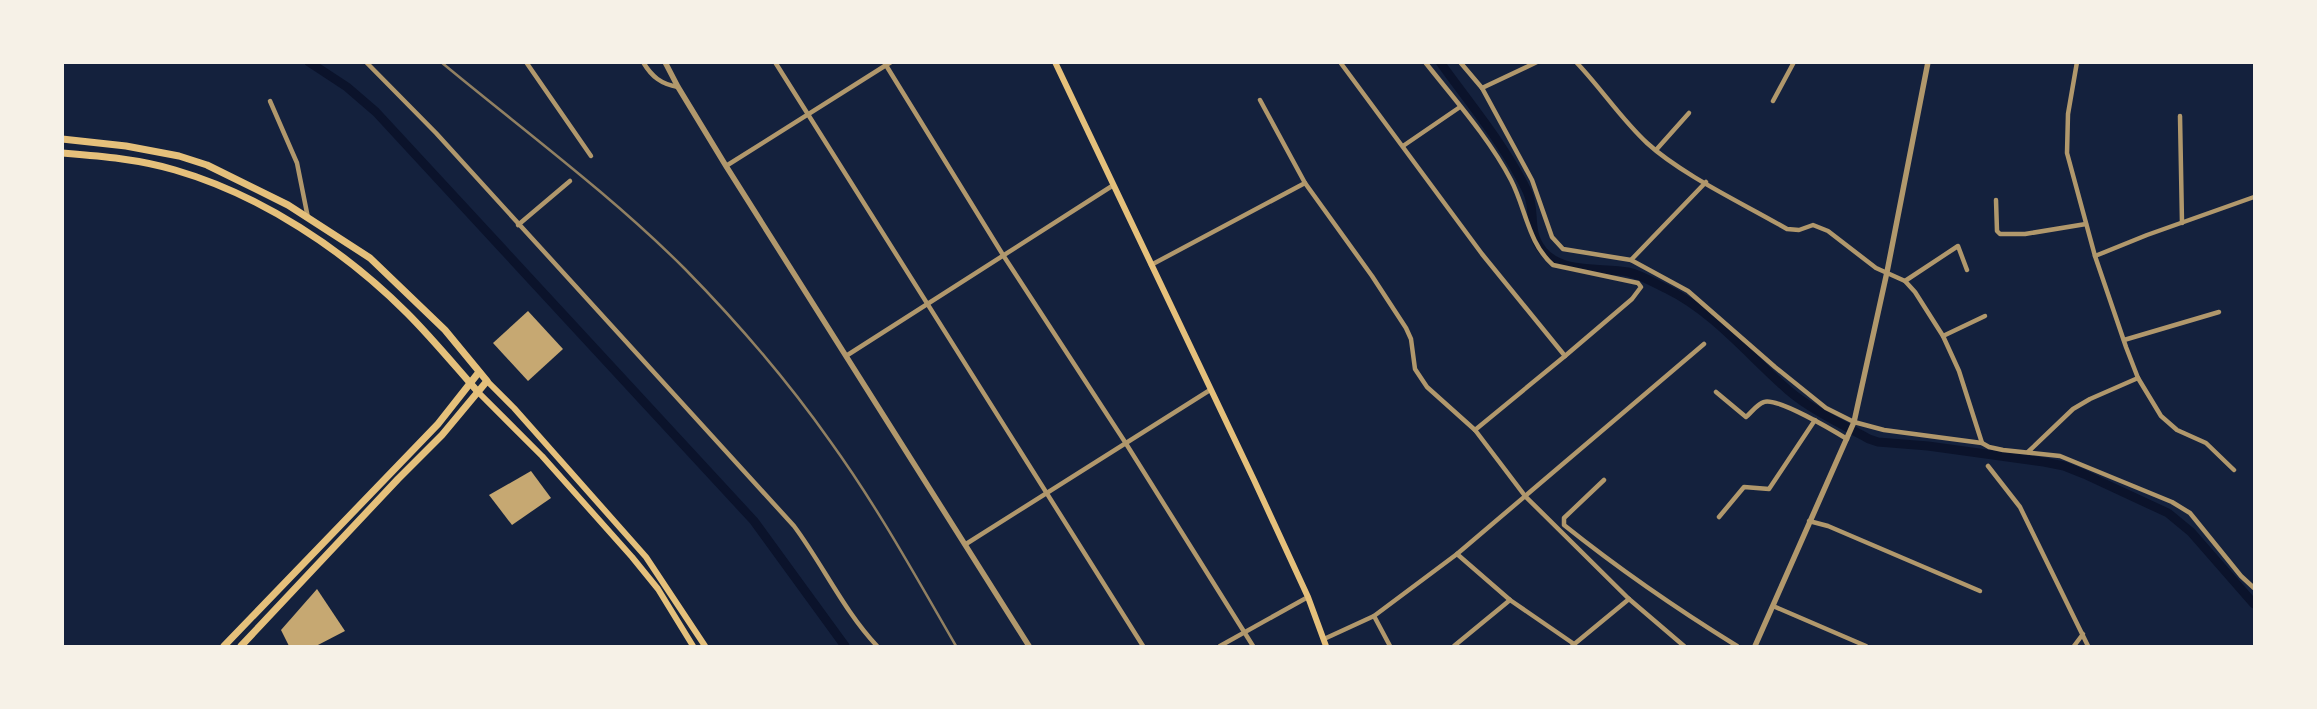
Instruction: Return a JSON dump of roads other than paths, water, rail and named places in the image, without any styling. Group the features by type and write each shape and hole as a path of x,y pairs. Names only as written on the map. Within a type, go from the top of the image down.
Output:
{"main road":[{"path":"1055,62 1308,597 1326,646"},
{"path":"62,139 126,146 180,156 206,165 241,181 308,218 370,258 445,330 479,372 514,408 658,572 705,646"},
{"path":"62,154 121,160 172,169 198,177 277,215 320,241 358,269 407,313 478,392 505,417 603,524 658,590 693,646"},
{"path":"224,646 438,424 479,372"},
{"path":"241,646 398,479 442,435 487,381"},
{"path":"603,524 610,517"}],"street":[{"path":"366,62 436,134 794,526 814,553 854,620 877,646"},
{"path":"526,62 591,156"},
{"path":"642,62 655,79 666,85 678,87"},
{"path":"665,62 726,166 1029,646"},
{"path":"775,62 1143,646"},
{"path":"726,166 885,64 891,62"},
{"path":"1340,62 1404,146 1482,254 1565,356"},
{"path":"1425,62 1500,162 1512,182 1537,246 1544,256 1554,265 1638,283 1641,287 1632,299 1475,430"},
{"path":"1460,62 1482,88 1532,180 1552,237 1563,249 1572,252 1631,260 1688,291 1775,367 1826,408 1854,422 1884,430 2060,456 2172,502 2190,513 2241,576 2254,588"},
{"path":"1482,88 1537,62"},
{"path":"1576,62 1632,128 1656,150 1706,182 1787,228 1799,230 1813,225 1820,227 1876,268 1905,281 1915,292 1943,336 1959,371 1982,443"},
{"path":"1773,101 1794,62"},
{"path":"1755,646 1854,422 1887,272 1928,62"},
{"path":"2077,62 2068,114 2067,152 2095,256 2138,378 2150,400 2168,424 2206,443 2234,470"},
{"path":"885,64 1003,255 1125,442 1253,646"},
{"path":"1260,100 1305,183 1372,276 1406,328 1411,339 1414,369 1426,387 1475,430 1525,496 1629,599 1684,646"},
{"path":"270,101 298,163 308,218"},
{"path":"1404,146 1460,108"},
{"path":"1656,150 1689,113"},
{"path":"2180,116 2182,223"},
{"path":"518,225 570,181"},
{"path":"1631,260 1706,182"},
{"path":"1151,265 1305,183"},
{"path":"846,356 1112,186"},
{"path":"2095,256 2147,235 2254,197"},
{"path":"1996,200 1997,231 2000,234 2034,233 2086,224"},
{"path":"1905,281 1958,246 1967,270"},
{"path":"2124,340 2219,312"},
{"path":"1943,336 1985,316"},
{"path":"1324,639 1374,616 1456,554 1704,344"},
{"path":"2028,452 2073,409 2090,399 2138,378"},
{"path":"966,544 1210,390"},
{"path":"1716,392 1746,418 1761,403 1768,401 1815,420 1847,439"},
{"path":"1719,517 1744,487 1769,489 1815,420"},
{"path":"1988,466 2020,507 2088,646"},
{"path":"1604,480 1564,518 1564,525 1605,558 1684,613 1737,646"},
{"path":"1810,521 1828,526 1980,591"},
{"path":"1456,554 1510,600 1573,645 1629,599"},
{"path":"1220,646 1308,597"},
{"path":"1454,646 1510,600"},
{"path":"1773,606 1866,646"},
{"path":"1374,616 1390,646"},
{"path":"2074,646 2082,634"}],"waterway":[{"path":"309,62 347,87 376,112 754,521 845,646"},
{"path":"1440,62 1498,141 1518,174 1530,199 1535,236 1543,251 1551,258 1571,266 1633,273 1684,299 1716,322 1788,390 1806,404 1869,439 1878,442 1928,446 2064,466 2168,513 2191,532 2254,604"}],"railway":[{"path":"441,62 627,215 685,269 724,310 814,418 896,542 956,646"}]}
